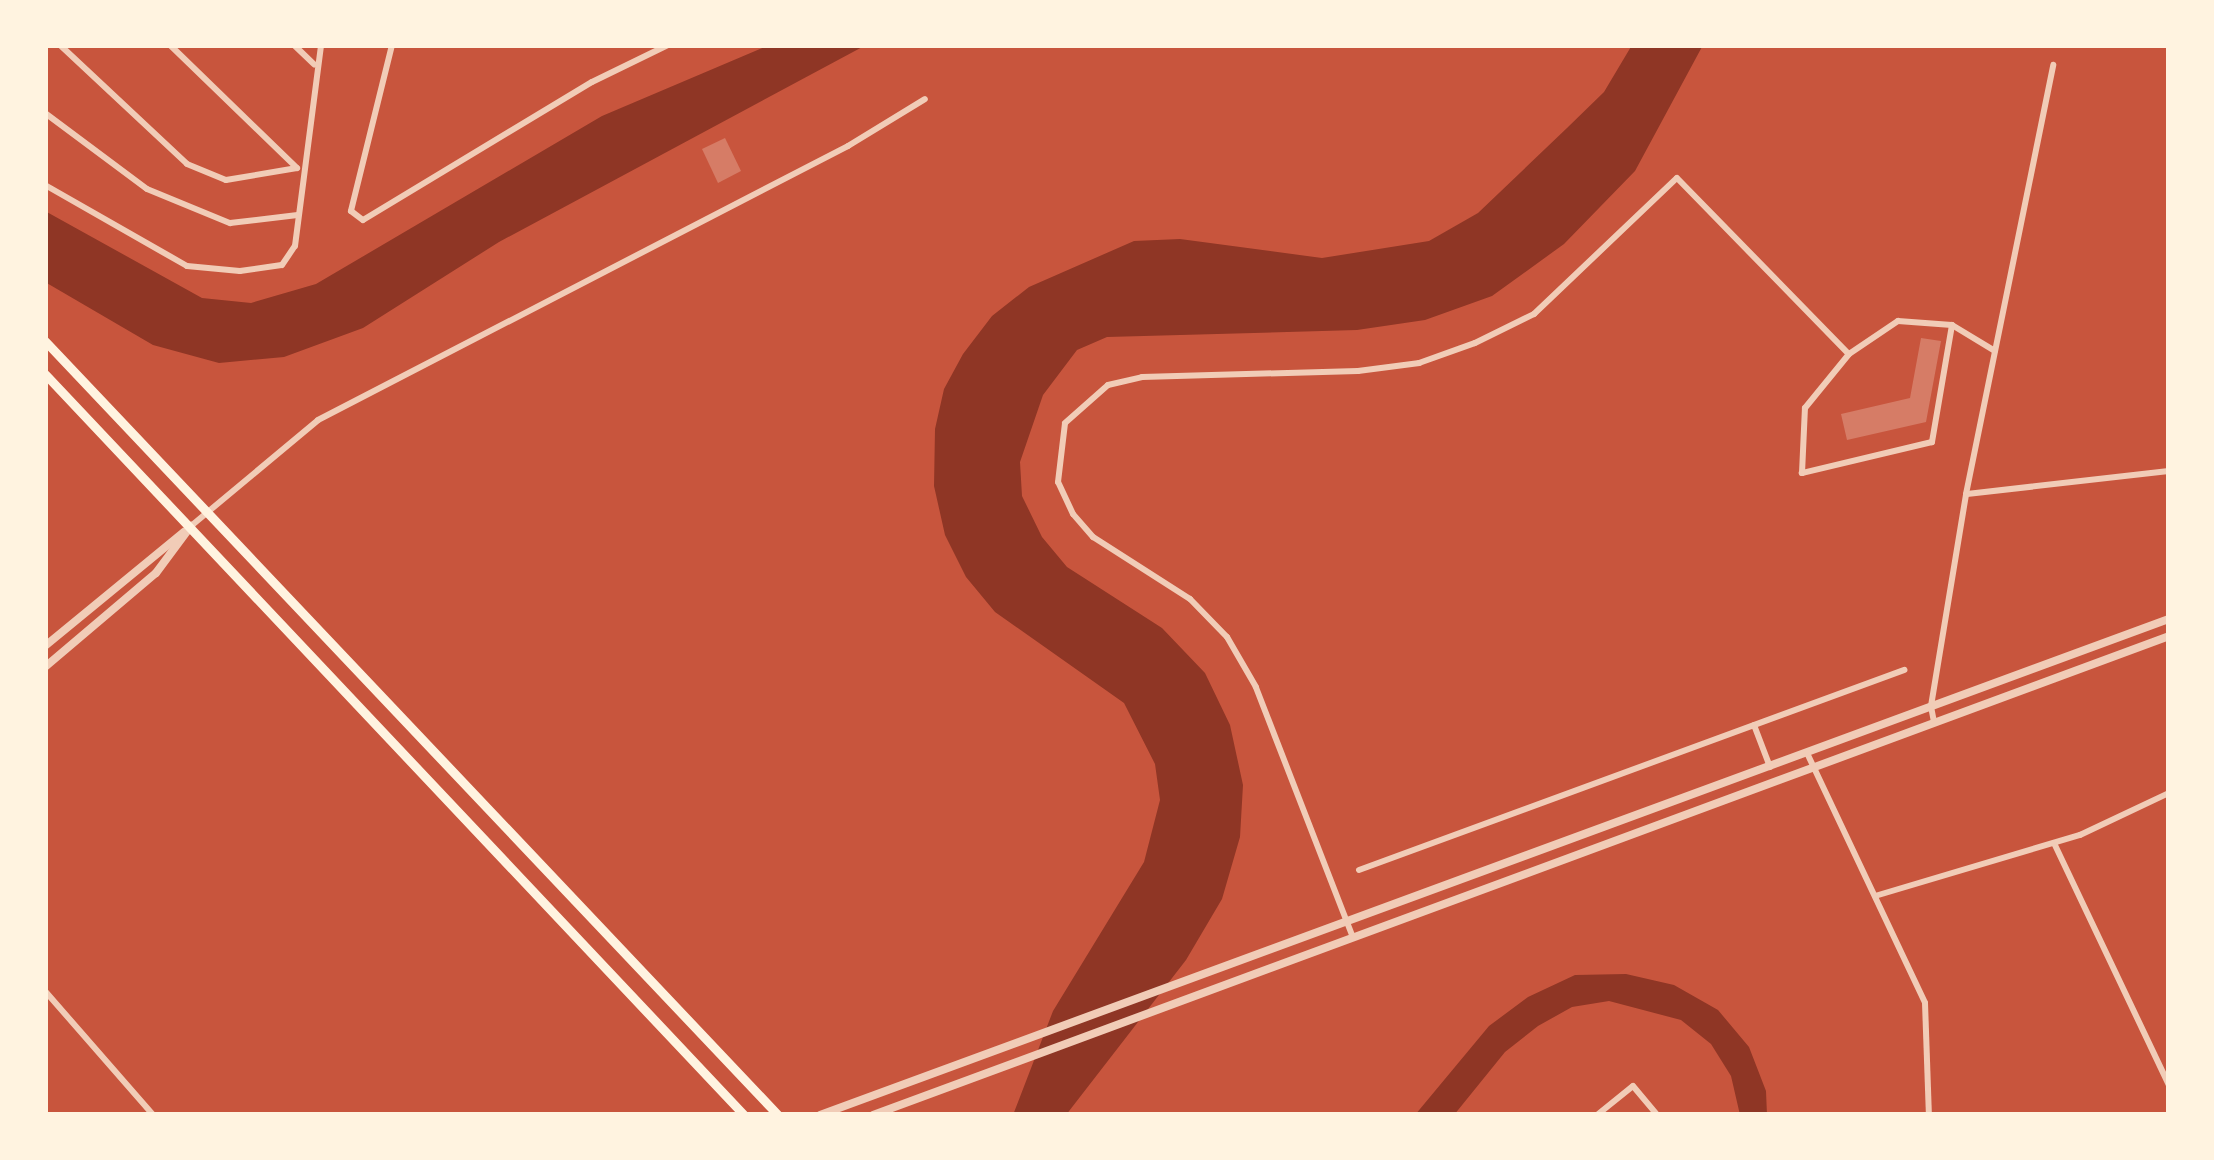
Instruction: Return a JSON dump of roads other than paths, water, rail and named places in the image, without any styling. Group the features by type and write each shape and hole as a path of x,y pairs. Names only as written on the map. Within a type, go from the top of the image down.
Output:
{"main road":[{"path":"45,341 210,510 778,1115"},
{"path":"45,374 744,1115"}],"street":[{"path":"60,45 187,164 226,180 298,168 170,45"},
{"path":"294,45 314,64"},
{"path":"45,185 187,266 240,271 282,266 295,246 314,64 321,45"},
{"path":"392,45 351,210 363,220 592,82 668,45"},
{"path":"1934,722 1931,706 1966,494 2053,66"},
{"path":"45,646 318,420 848,146 924,99"},
{"path":"45,113 146,189 230,223 298,215"},
{"path":"1352,935 1256,687 1227,637 1190,599 1092,537 1073,514 1058,482 1065,422 1108,385 1142,376 1358,371 1419,364 1475,343 1534,314 1677,178 1849,354"},
{"path":"1952,325 1932,442 1802,473 1805,408 1849,354 1898,321 1952,325 1995,350"},
{"path":"1966,494 2169,471"},
{"path":"45,666 156,574 191,526"},
{"path":"820,1115 2169,618"},
{"path":"873,1115 2169,636"},
{"path":"1359,870 1904,670"},
{"path":"1754,724 1770,766"},
{"path":"1808,753 1925,1003 1929,1115"},
{"path":"1875,896 2054,843 2169,792"},
{"path":"2054,843 2169,1085"},
{"path":"45,991 153,1115"},
{"path":"1597,1115 1633,1086 1657,1115"}]}
